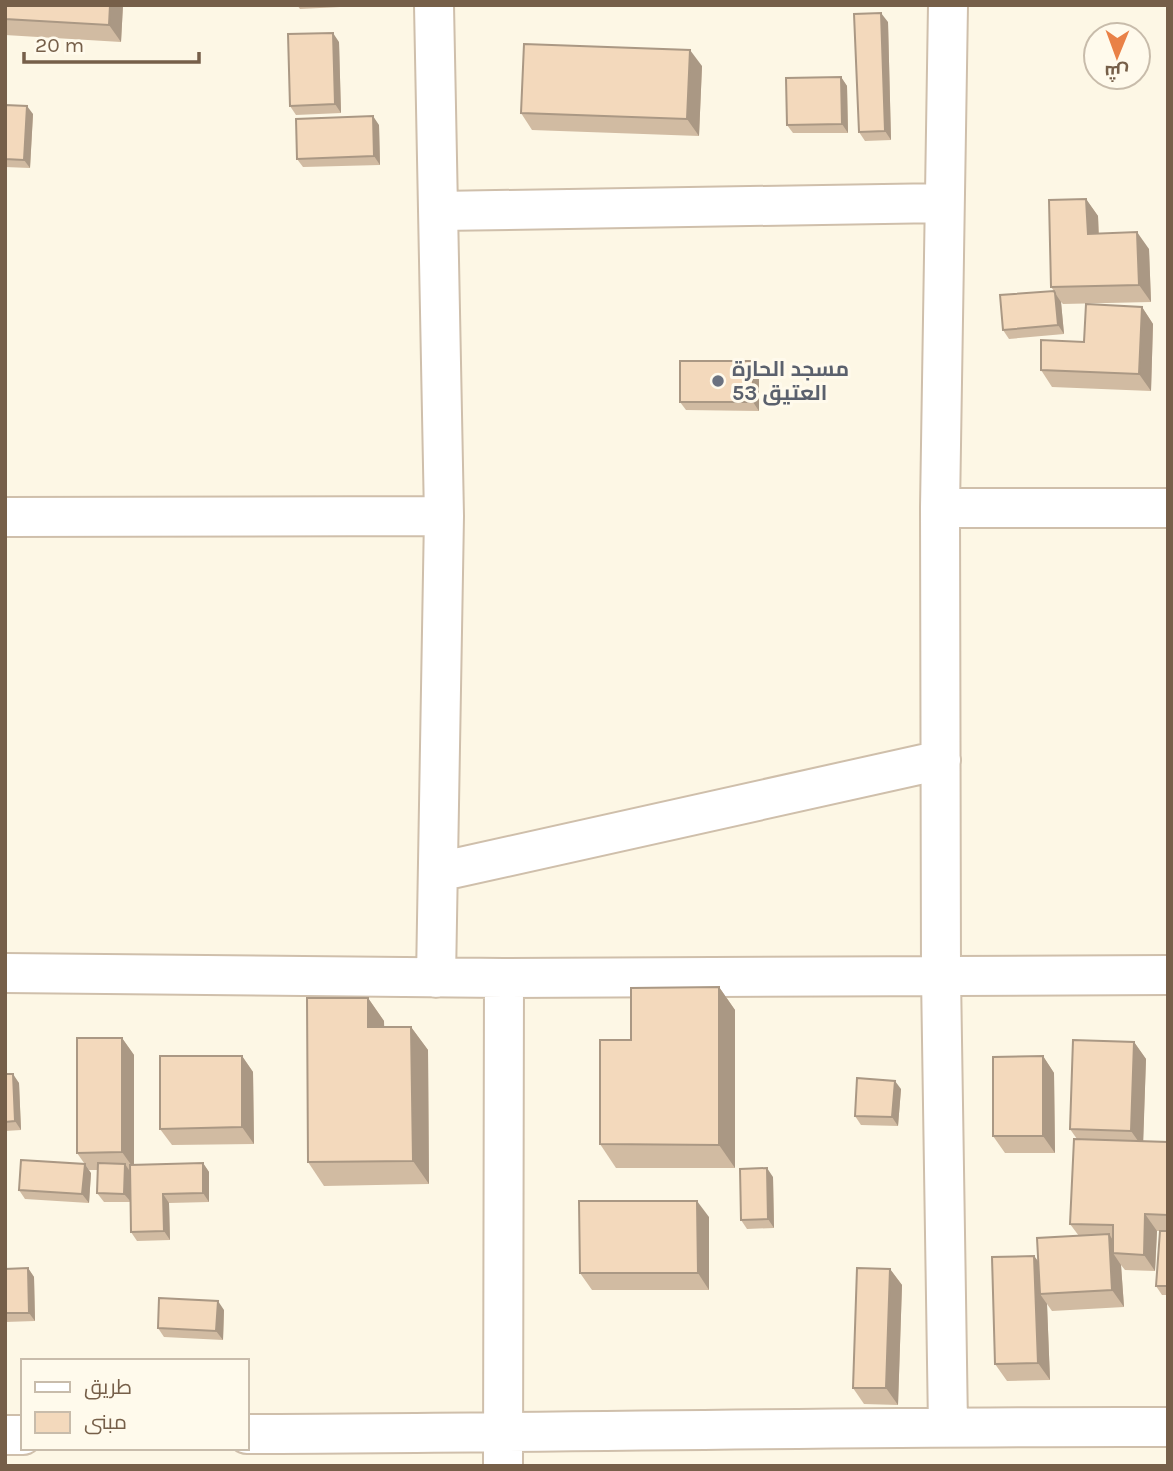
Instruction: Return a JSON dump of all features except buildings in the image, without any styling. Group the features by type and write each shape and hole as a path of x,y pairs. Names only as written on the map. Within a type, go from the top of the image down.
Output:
{"street":[{"path":"434,5 444,516 436,978"},
{"path":"948,5 940,508 941,976 948,1426"},
{"path":"439,211 944,203"},
{"path":"940,508 1168,508"},
{"path":"5,517 444,516"},
{"path":"438,872 941,760"},
{"path":"5,973 436,978 1168,975"},
{"path":"503,1449 504,978"},
{"path":"248,1434 503,1449 948,1426 1168,1427"}],"place":[{"name":"مسجد الحارة 53 العتيق","path":"718,381"}]}
